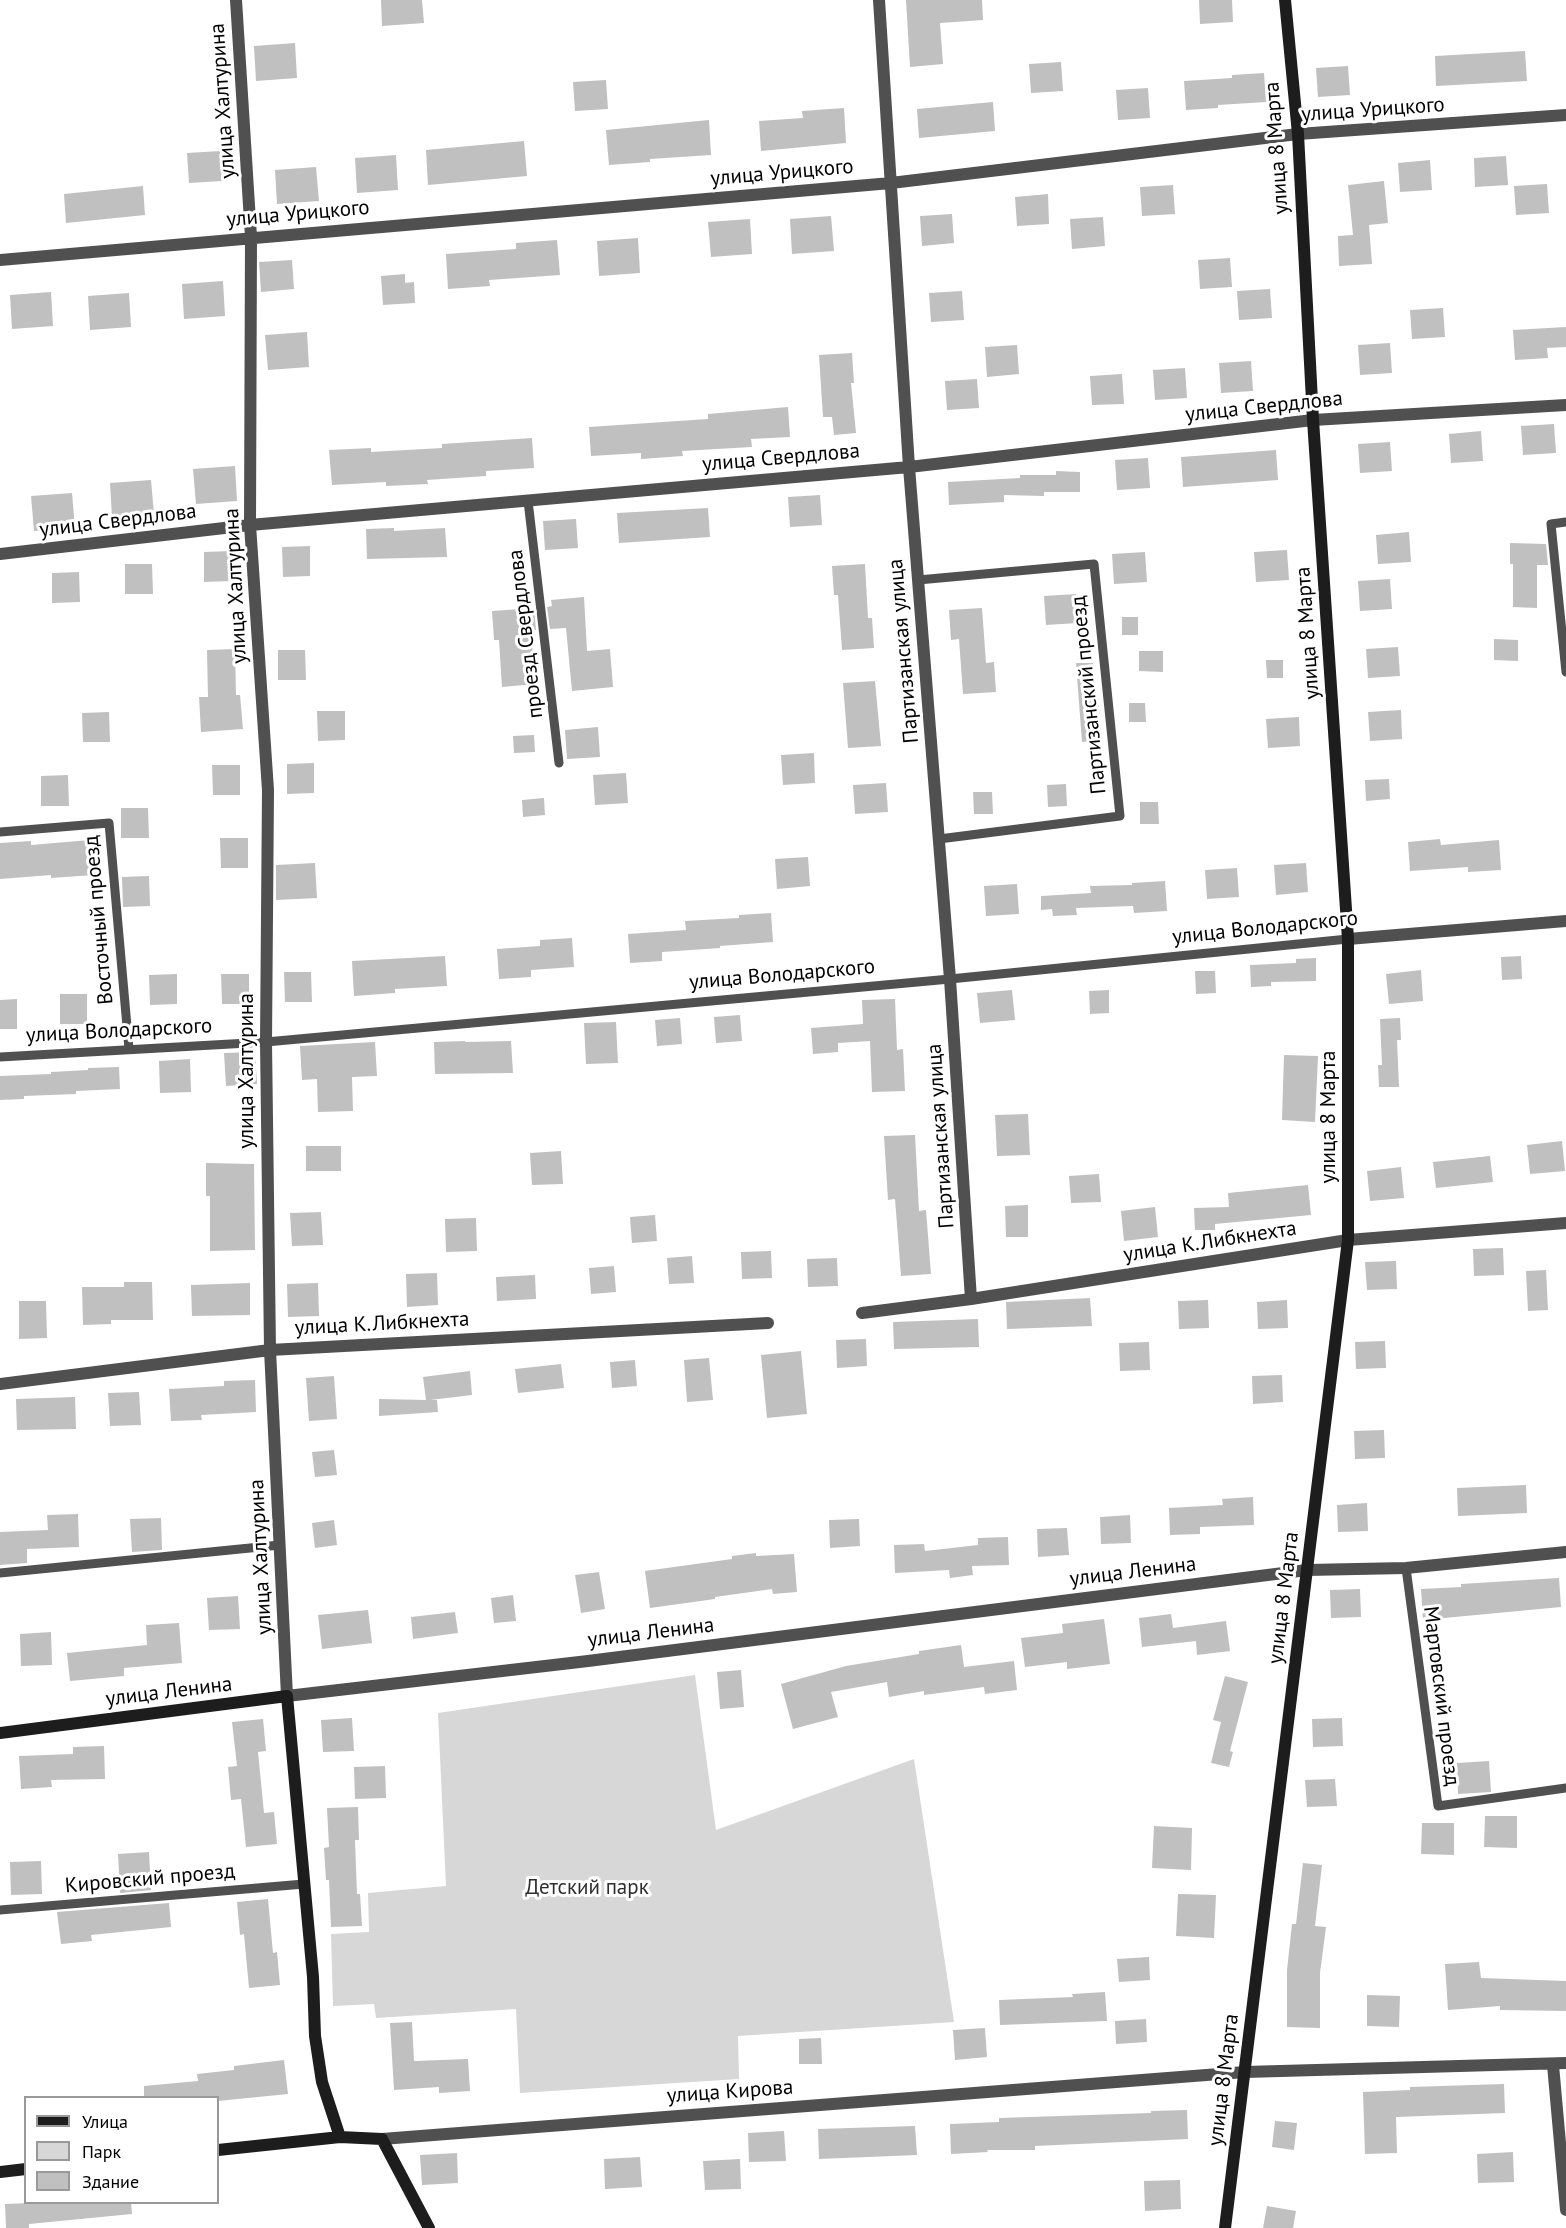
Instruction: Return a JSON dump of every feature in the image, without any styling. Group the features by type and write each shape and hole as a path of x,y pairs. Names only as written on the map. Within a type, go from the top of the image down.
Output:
{"main road":[{"name":"улица 8 Марта","path":"1225,2228 1348,1240 1348,939 1313,420 1298,134 1285,0"},
{"name":"улица Ленина","path":"0,1733 287,1696"},
{"name":"улица Халтурина","path":"287,1696 313,1977 315,2036 322,2082 340,2137"},
{"name":"улица Кирова","path":"219,2150 340,2137 382,2139"},
{"path":"382,2139 429,2228"},
{"path":"0,2172 24,2169"}],"street":[{"name":"улица Халтурина","path":"236,0 251,237 250,525 268,790 266,1042 270,1350 287,1696"},
{"name":"Партизанская улица","path":"879,0 909,467 950,979 971,1299"},
{"name":"улица Урицкого","path":"0,260 891,183 1298,134 1566,115"},
{"name":"улица Свердлова","path":"0,554 250,525 909,467 1313,420 1566,405"},
{"name":"улица Володарского","path":"1348,939 1566,921"},
{"name":"улица К.Либкнехта","path":"862,1313 971,1299 1348,1240 1566,1223"},
{"name":"улица К.Либкнехта","path":"0,1384 270,1350 768,1323"},
{"name":"улица Ленина","path":"287,1696 1307,1570 1406,1568 1566,1552"},
{"name":"улица Кирова","path":"382,2139 1245,2072 1560,2064"},
{"path":"1560,2064 1566,2211"}],"lane":[{"name":"проезд Свердлова","path":"528,501 559,763"},
{"path":"1566,522 1551,524 1566,672"},
{"name":"Партизанский проезд","path":"918,580 1094,564 1120,816 939,839"},
{"name":"Восточный проезд","path":"0,832 109,823 129,1049"},
{"name":"улица Володарского","path":"0,1058 266,1042 950,979 1348,939"},
{"path":"0,1573 280,1545"},
{"name":"Мартовский проезд","path":"1406,1568 1438,1806 1566,1788"},
{"name":"Кировский проезд","path":"0,1910 304,1884"}],"green space":[{"name":"Детский парк","path":"695,1675 716,1830 914,1759 954,2022 738,2036 739,2079 520,2093 516,2009 376,2018 374,2004 333,2006 331,1934 369,1932 368,1893 446,1886 438,1713"}],"building":[{"path":"381,0 422,0 424,23 382,26"},
{"path":"906,0 982,0 983,20 940,23 943,64 910,67"},
{"path":"1199,0 1232,0 1233,22 1200,24"},
{"path":"295,43 297,78 256,81 254,46"},
{"path":"1525,51 1527,81 1436,86 1435,56"},
{"path":"1061,62 1063,91 1031,93 1029,64"},
{"path":"1348,66 1350,95 1318,97 1316,68"},
{"path":"1264,73 1266,102 1186,110 1184,81"},
{"path":"606,80 608,109 575,111 573,82"},
{"path":"1148,88 1150,118 1118,120 1116,90"},
{"path":"993,102 995,131 919,138 917,109"},
{"path":"844,108 846,143 761,151 759,121 803,118 802,111"},
{"path":"709,120 711,155 650,159 650,162 609,165 606,130"},
{"path":"524,141 527,176 428,185 426,150"},
{"path":"220,151 222,181 189,183 187,153"},
{"path":"396,155 398,190 357,193 355,158"},
{"path":"1506,156 1508,185 1475,187 1474,158"},
{"path":"1430,160 1432,190 1400,192 1398,163"},
{"path":"316,167 319,201 277,204 275,170"},
{"path":"1384,181 1388,223 1369,225 1372,264 1339,266 1338,236 1353,235 1348,185"},
{"path":"1547,184 1549,213 1516,215 1514,186"},
{"path":"1173,185 1175,214 1142,216 1140,187"},
{"path":"143,186 145,215 66,223 64,194"},
{"path":"1048,194 1049,224 1017,226 1015,197"},
{"path":"952,214 954,243 922,246 920,216"},
{"path":"831,216 834,251 792,254 790,219"},
{"path":"1103,217 1105,246 1072,249 1070,219"},
{"path":"750,219 752,254 711,257 708,222"},
{"path":"638,238 640,273 599,276 597,241"},
{"path":"557,240 560,275 489,280 490,286 448,289 446,254 516,249 516,243"},
{"path":"1230,258 1232,287 1200,289 1198,260"},
{"path":"292,260 294,289 261,292 259,262"},
{"path":"405,274 405,283 414,282 415,303 383,305 381,276"},
{"path":"223,281 225,316 184,319 182,284"},
{"path":"1270,289 1272,318 1239,320 1237,291"},
{"path":"962,291 964,320 931,322 929,293"},
{"path":"51,292 53,326 12,329 10,295"},
{"path":"129,293 131,327 90,330 88,296"},
{"path":"1443,308 1445,337 1412,339 1410,310"},
{"path":"1566,327 1566,347 1547,348 1548,358 1515,360 1513,330"},
{"path":"307,332 309,367 268,370 265,335"},
{"path":"1390,343 1392,373 1360,375 1358,345"},
{"path":"1017,345 1019,374 987,377 985,347"},
{"path":"852,353 854,383 851,383 856,433 834,435 832,417 823,417 819,355"},
{"path":"1251,361 1253,391 1221,393 1219,363"},
{"path":"1185,368 1187,398 1155,400 1153,370"},
{"path":"1122,374 1124,404 1092,405 1090,376"},
{"path":"977,379 979,408 947,410 945,381"},
{"path":"788,407 790,437 751,439 752,447 682,451 683,456 641,459 641,453 591,456 589,427 708,419 708,414"},
{"path":"1554,424 1556,453 1523,455 1521,426"},
{"path":"1481,431 1483,461 1451,463 1449,434"},
{"path":"532,438 534,468 486,471 486,476 427,480 428,484 386,486 386,482 332,485 329,450 371,448 371,452 442,448 442,444"},
{"path":"1390,442 1392,471 1360,473 1358,444"},
{"path":"1276,450 1278,480 1183,487 1181,457"},
{"path":"1148,458 1150,488 1117,490 1115,460"},
{"path":"235,466 237,501 196,504 193,469"},
{"path":"1056,471 1080,472 1080,492 1044,492 1044,496 1004,495 1004,502 949,505 948,482 1020,478 1020,475 1056,475"},
{"path":"151,480 154,514 112,517 110,483"},
{"path":"72,493 75,528 34,531 31,496"},
{"path":"820,495 822,525 790,527 788,497"},
{"path":"708,508 710,537 619,543 617,513"},
{"path":"576,519 578,548 545,550 543,521"},
{"path":"394,528 394,531 445,528 447,557 367,559 366,529"},
{"path":"1409,532 1411,562 1378,564 1376,535"},
{"path":"1510,543 1546,544 1548,565 1537,565 1537,608 1513,607 1513,564 1510,564"},
{"path":"310,546 310,576 283,577 282,547"},
{"path":"1287,550 1289,580 1256,582 1254,552"},
{"path":"231,551 231,581 204,582 204,552"},
{"path":"1145,552 1147,582 1114,584 1112,554"},
{"path":"125,564 152,564 153,594 125,594"},
{"path":"865,564 868,618 872,618 874,648 842,650 838,595 834,595 832,566"},
{"path":"79,572 80,602 52,603 52,573"},
{"path":"1390,579 1392,609 1360,611 1358,581"},
{"path":"1076,594 1078,623 1046,625 1044,596"},
{"path":"584,597 587,651 610,649 613,687 572,691 566,628 550,629 547,607 552,606 551,600"},
{"path":"534,608 536,630 531,630 535,684 502,687 499,640 494,640 492,611"},
{"path":"982,608 986,663 994,662 996,692 963,694 959,639 951,640 949,610"},
{"path":"1122,617 1138,617 1138,635 1122,635"},
{"path":"1494,639 1518,640 1518,661 1494,660"},
{"path":"1398,647 1400,676 1368,678 1366,649"},
{"path":"235,649 236,695 240,695 243,729 201,732 199,697 208,697 207,650"},
{"path":"278,650 305,650 306,680 278,680"},
{"path":"1139,651 1163,651 1163,672 1139,671"},
{"path":"1266,660 1283,660 1283,678 1267,678"},
{"path":"1076,663 1093,663 1093,696 1098,696 1102,740 1082,742"},
{"path":"875,681 881,746 848,748 843,683"},
{"path":"1129,703 1145,703 1146,722 1129,722"},
{"path":"1401,710 1402,739 1370,741 1368,712"},
{"path":"317,711 345,711 345,740 318,741"},
{"path":"109,712 110,742 83,742 82,713"},
{"path":"1299,717 1300,746 1268,748 1266,719"},
{"path":"598,727 600,757 567,759 565,730"},
{"path":"534,735 535,752 514,753 513,736"},
{"path":"814,753 815,783 783,785 781,755"},
{"path":"314,763 314,793 287,794 287,764"},
{"path":"212,765 240,765 240,795 213,795"},
{"path":"626,773 628,803 595,805 593,775"},
{"path":"68,775 69,806 41,806 41,776"},
{"path":"1389,779 1390,799 1366,801 1365,780"},
{"path":"886,783 888,812 855,814 853,785"},
{"path":"1066,784 1067,806 1048,807 1047,785"},
{"path":"973,792 992,792 993,814 974,814"},
{"path":"544,798 545,815 523,817 522,800"},
{"path":"1140,802 1158,802 1159,824 1140,824"},
{"path":"121,808 148,808 149,838 121,838"},
{"path":"220,838 248,838 248,868 221,868"},
{"path":"1440,839 1441,845 1499,840 1501,870 1468,872 1468,867 1410,871 1408,842"},
{"path":"90,840 93,875 51,878 51,875 0,879 0,843 31,841 31,845"},
{"path":"808,857 810,886 777,889 775,859"},
{"path":"315,863 317,898 276,900 276,865"},
{"path":"1306,863 1308,892 1276,895 1274,865"},
{"path":"1237,868 1239,897 1207,899 1205,870"},
{"path":"149,876 150,906 123,907 122,877"},
{"path":"1165,881 1167,911 1134,913 1133,906 1076,908 1077,915 1053,916 1052,909 1041,910 1041,896 1091,893 1090,886"},
{"path":"1017,884 1019,914 986,916 984,886"},
{"path":"771,913 773,942 662,952 662,961 630,963 628,934 686,930 685,921 739,918 739,915"},
{"path":"572,938 574,967 531,970 531,977 499,979 497,949 540,946 540,940"},
{"path":"445,956 447,986 395,989 395,993 354,996 352,961"},
{"path":"1521,956 1522,979 1502,980 1501,957"},
{"path":"1316,958 1316,981 1271,982 1271,986 1251,987 1250,965 1296,963 1296,959"},
{"path":"1421,970 1423,1001 1389,1004 1386,974"},
{"path":"1195,971 1215,971 1216,993 1196,994"},
{"path":"284,972 311,972 312,1002 285,1002"},
{"path":"177,974 177,1004 150,1005 149,975"},
{"path":"221,974 249,974 249,1004 222,1004"},
{"path":"1012,990 1015,1020 980,1023 977,993"},
{"path":"1109,990 1109,1013 1090,1014 1089,991"},
{"path":"60,994 87,994 87,1024 60,1024"},
{"path":"17,999 17,1029 0,1029 0,1000"},
{"path":"895,999 897,1050 903,1049 905,1091 872,1092 870,1041 838,1043 838,1052 813,1054 811,1028 863,1024 862,1000"},
{"path":"740,1015 742,1041 716,1043 714,1017"},
{"path":"680,1018 682,1044 657,1046 655,1020"},
{"path":"1400,1018 1401,1040 1397,1040 1399,1087 1379,1087 1378,1065 1382,1065 1380,1019"},
{"path":"616,1022 618,1063 586,1064 584,1023"},
{"path":"511,1041 513,1073 435,1074 434,1042"},
{"path":"375,1042 377,1076 352,1077 353,1111 318,1112 317,1079 302,1080 300,1046"},
{"path":"255,1052 257,1084 226,1086 224,1053"},
{"path":"1284,1055 1318,1056 1315,1122 1282,1120"},
{"path":"190,1059 191,1092 160,1093 159,1061"},
{"path":"119,1067 120,1089 76,1091 76,1094 24,1096 24,1099 0,1100 0,1076 51,1074 51,1072 88,1070 88,1068"},
{"path":"1028,1114 1030,1155 997,1156 995,1115"},
{"path":"915,1135 919,1211 926,1210 931,1274 901,1276 895,1199 888,1200 884,1136"},
{"path":"1562,1141 1565,1171 1530,1174 1527,1145"},
{"path":"306,1146 341,1146 341,1171 306,1171"},
{"path":"561,1151 563,1184 532,1185 530,1153"},
{"path":"1490,1156 1493,1182 1436,1188 1433,1162"},
{"path":"206,1163 254,1164 255,1250 210,1251 210,1196 206,1196"},
{"path":"1401,1167 1404,1198 1370,1201 1367,1171"},
{"path":"1099,1174 1101,1202 1071,1203 1069,1176"},
{"path":"1308,1185 1311,1215 1215,1224 1215,1230 1195,1230 1194,1208 1229,1207 1228,1193"},
{"path":"1028,1205 1028,1237 1006,1237 1005,1206"},
{"path":"1155,1207 1158,1237 1124,1241 1121,1211"},
{"path":"321,1212 323,1245 292,1246 290,1213"},
{"path":"655,1215 657,1241 632,1243 630,1217"},
{"path":"476,1218 477,1251 446,1252 445,1219"},
{"path":"1503,1248 1504,1275 1474,1276 1473,1249"},
{"path":"771,1251 772,1278 742,1279 741,1252"},
{"path":"692,1256 694,1283 669,1284 667,1258"},
{"path":"837,1258 838,1286 808,1287 807,1259"},
{"path":"1396,1261 1397,1289 1367,1290 1365,1262"},
{"path":"614,1266 616,1292 591,1294 589,1268"},
{"path":"1546,1270 1548,1310 1528,1311 1526,1271"},
{"path":"437,1273 438,1305 407,1307 406,1274"},
{"path":"535,1275 536,1299 497,1301 496,1277"},
{"path":"124,1282 152,1282 153,1320 111,1320 111,1324 83,1325 82,1287 124,1287"},
{"path":"250,1283 250,1315 192,1316 191,1285"},
{"path":"318,1283 319,1316 288,1317 287,1284"},
{"path":"1090,1298 1092,1326 1007,1329 1006,1302"},
{"path":"1208,1300 1209,1328 1179,1329 1178,1301"},
{"path":"1287,1300 1288,1328 1258,1329 1257,1302"},
{"path":"19,1301 46,1301 47,1338 19,1339"},
{"path":"978,1319 979,1347 894,1349 893,1322"},
{"path":"866,1339 867,1366 837,1368 836,1340"},
{"path":"1385,1341 1386,1368 1356,1369 1355,1342"},
{"path":"1149,1342 1150,1370 1120,1371 1119,1343"},
{"path":"801,1351 807,1414 767,1418 761,1355"},
{"path":"709,1358 713,1400 687,1402 684,1360"},
{"path":"635,1360 637,1386 612,1388 610,1362"},
{"path":"561,1364 564,1388 518,1393 515,1369"},
{"path":"470,1371 472,1395 430,1400 437,1400 438,1412 379,1416 379,1399 426,1400 423,1377"},
{"path":"1282,1375 1283,1402 1253,1404 1252,1376"},
{"path":"334,1376 337,1419 309,1421 306,1378"},
{"path":"255,1380 256,1412 201,1415 202,1420 171,1421 169,1389 224,1386 224,1381"},
{"path":"139,1392 141,1425 110,1426 108,1393"},
{"path":"75,1397 76,1429 17,1430 16,1399"},
{"path":"1384,1430 1385,1458 1355,1459 1354,1431"},
{"path":"334,1450 337,1475 315,1477 312,1452"},
{"path":"1526,1485 1527,1513 1458,1516 1457,1488"},
{"path":"1253,1497 1254,1525 1200,1527 1200,1534 1170,1535 1169,1508 1223,1505 1222,1499"},
{"path":"1367,1503 1368,1531 1338,1532 1337,1505"},
{"path":"78,1514 79,1547 27,1549 27,1563 0,1565 0,1532 48,1530 47,1515"},
{"path":"1130,1515 1131,1543 1101,1544 1100,1517"},
{"path":"161,1518 162,1550 132,1552 130,1519"},
{"path":"859,1519 860,1546 830,1548 829,1520"},
{"path":"334,1520 337,1545 315,1548 312,1523"},
{"path":"1067,1528 1069,1555 1038,1557 1037,1529"},
{"path":"1008,1537 1009,1565 972,1566 973,1575 950,1578 949,1570 895,1573 894,1545 924,1544 925,1551 978,1545 978,1538"},
{"path":"756,1553 756,1556 794,1554 797,1592 773,1594 772,1589 650,1608 645,1571 732,1559 732,1556"},
{"path":"599,1572 605,1609 581,1613 575,1575"},
{"path":"1559,1578 1561,1607 1423,1620 1421,1589 1461,1587 1461,1584"},
{"path":"1360,1589 1361,1617 1331,1618 1330,1590"},
{"path":"513,1595 516,1621 494,1623 491,1598"},
{"path":"238,1596 240,1629 209,1630 207,1598"},
{"path":"368,1610 372,1643 322,1649 318,1615"},
{"path":"455,1612 458,1633 413,1639 411,1617"},
{"path":"1171,1614 1173,1628 1226,1621 1230,1651 1197,1655 1196,1641 1142,1647 1139,1618"},
{"path":"1104,1619 1110,1664 1067,1669 1067,1662 1025,1667 1021,1638 1063,1633 1062,1624"},
{"path":"179,1623 182,1663 124,1668 124,1676 70,1681 67,1653 147,1645 146,1625"},
{"path":"51,1632 52,1665 21,1666 20,1634"},
{"path":"961,1645 964,1667 1014,1661 1017,1690 985,1694 984,1687 924,1695 924,1691 889,1697 887,1682 831,1692 838,1717 793,1729 781,1684 846,1666"},
{"path":"741,1670 744,1707 720,1709 717,1672"},
{"path":"1225,1676 1248,1682 1230,1751 1233,1752 1229,1767 1211,1763 1221,1722 1213,1720"},
{"path":"352,1718 354,1751 323,1752 321,1720"},
{"path":"1342,1718 1343,1746 1313,1747 1312,1719"},
{"path":"263,1719 266,1751 258,1752 264,1813 274,1812 277,1844 246,1847 241,1799 231,1800 228,1767 237,1766 232,1722"},
{"path":"104,1746 105,1779 51,1780 52,1787 21,1789 19,1756 73,1754 73,1747"},
{"path":"1489,1761 1491,1792 1458,1794 1457,1763"},
{"path":"385,1766 386,1798 355,1799 354,1767"},
{"path":"1335,1779 1337,1806 1307,1807 1305,1780"},
{"path":"358,1807 359,1840 355,1840 357,1894 360,1894 362,1926 331,1927 329,1880 326,1880 324,1848 329,1847 327,1808"},
{"path":"1485,1816 1517,1816 1517,1848 1484,1847"},
{"path":"1422,1823 1454,1823 1454,1855 1421,1854"},
{"path":"1154,1826 1192,1828 1191,1870 1152,1868"},
{"path":"149,1852 151,1890 120,1893 118,1854"},
{"path":"41,1861 42,1894 11,1895 10,1862"},
{"path":"1303,1863 1322,1865 1315,1926 1326,1927 1320,1973 1320,2028 1287,2027 1287,1970 1292,1924 1296,1924"},
{"path":"1178,1894 1216,1895 1214,1938 1176,1936"},
{"path":"268,1899 273,1953 277,1952 280,1985 249,1988 244,1934 240,1935 237,1902"},
{"path":"169,1903 171,1927 91,1935 92,1941 61,1944 57,1912"},
{"path":"1149,1957 1150,1980 1119,1982 1117,1959"},
{"path":"1479,1962 1481,1978 1566,1981 1566,2011 1500,2010 1500,2006 1448,2010 1445,1964"},
{"path":"1105,1992 1107,2021 1000,2025 999,2000 1073,1997 1072,1994"},
{"path":"1367,1995 1400,1996 1399,2027 1367,2026"},
{"path":"1146,2019 1147,2042 1116,2044 1115,2021"},
{"path":"412,2022 414,2061 468,2059 470,2091 439,2093 439,2087 394,2090 390,2023"},
{"path":"985,2028 987,2057 955,2060 953,2030"},
{"path":"821,2038 822,2064 799,2064 799,2039"},
{"path":"284,2060 288,2094 219,2101 219,2096 144,2096 144,2086 198,2081 197,2074 234,2070 234,2066"},
{"path":"1504,2084 1505,2113 1396,2117 1397,2153 1365,2154 1363,2092 1410,2090 1410,2087"},
{"path":"1187,2110 1188,2139 1035,2146 1035,2150 987,2150 988,2152 951,2154 950,2124 999,2122 999,2118"},
{"path":"1275,2121 1297,2123 1294,2150 1272,2147"},
{"path":"915,2126 917,2155 819,2159 818,2129"},
{"path":"784,2131 786,2161 749,2162 748,2133"},
{"path":"1513,2152 1514,2182 1478,2183 1477,2154"},
{"path":"457,2153 458,2183 422,2185 420,2155"},
{"path":"640,2157 642,2187 605,2189 604,2159"},
{"path":"740,2159 741,2189 705,2190 703,2161"},
{"path":"1180,2180 1181,2209 1145,2211 1144,2181"},
{"path":"5,2204 131,2204 132,2214 29,2224 29,2228 6,2228"},
{"path":"1267,2206 1296,2211 1293,2228 1263,2228"}]}
